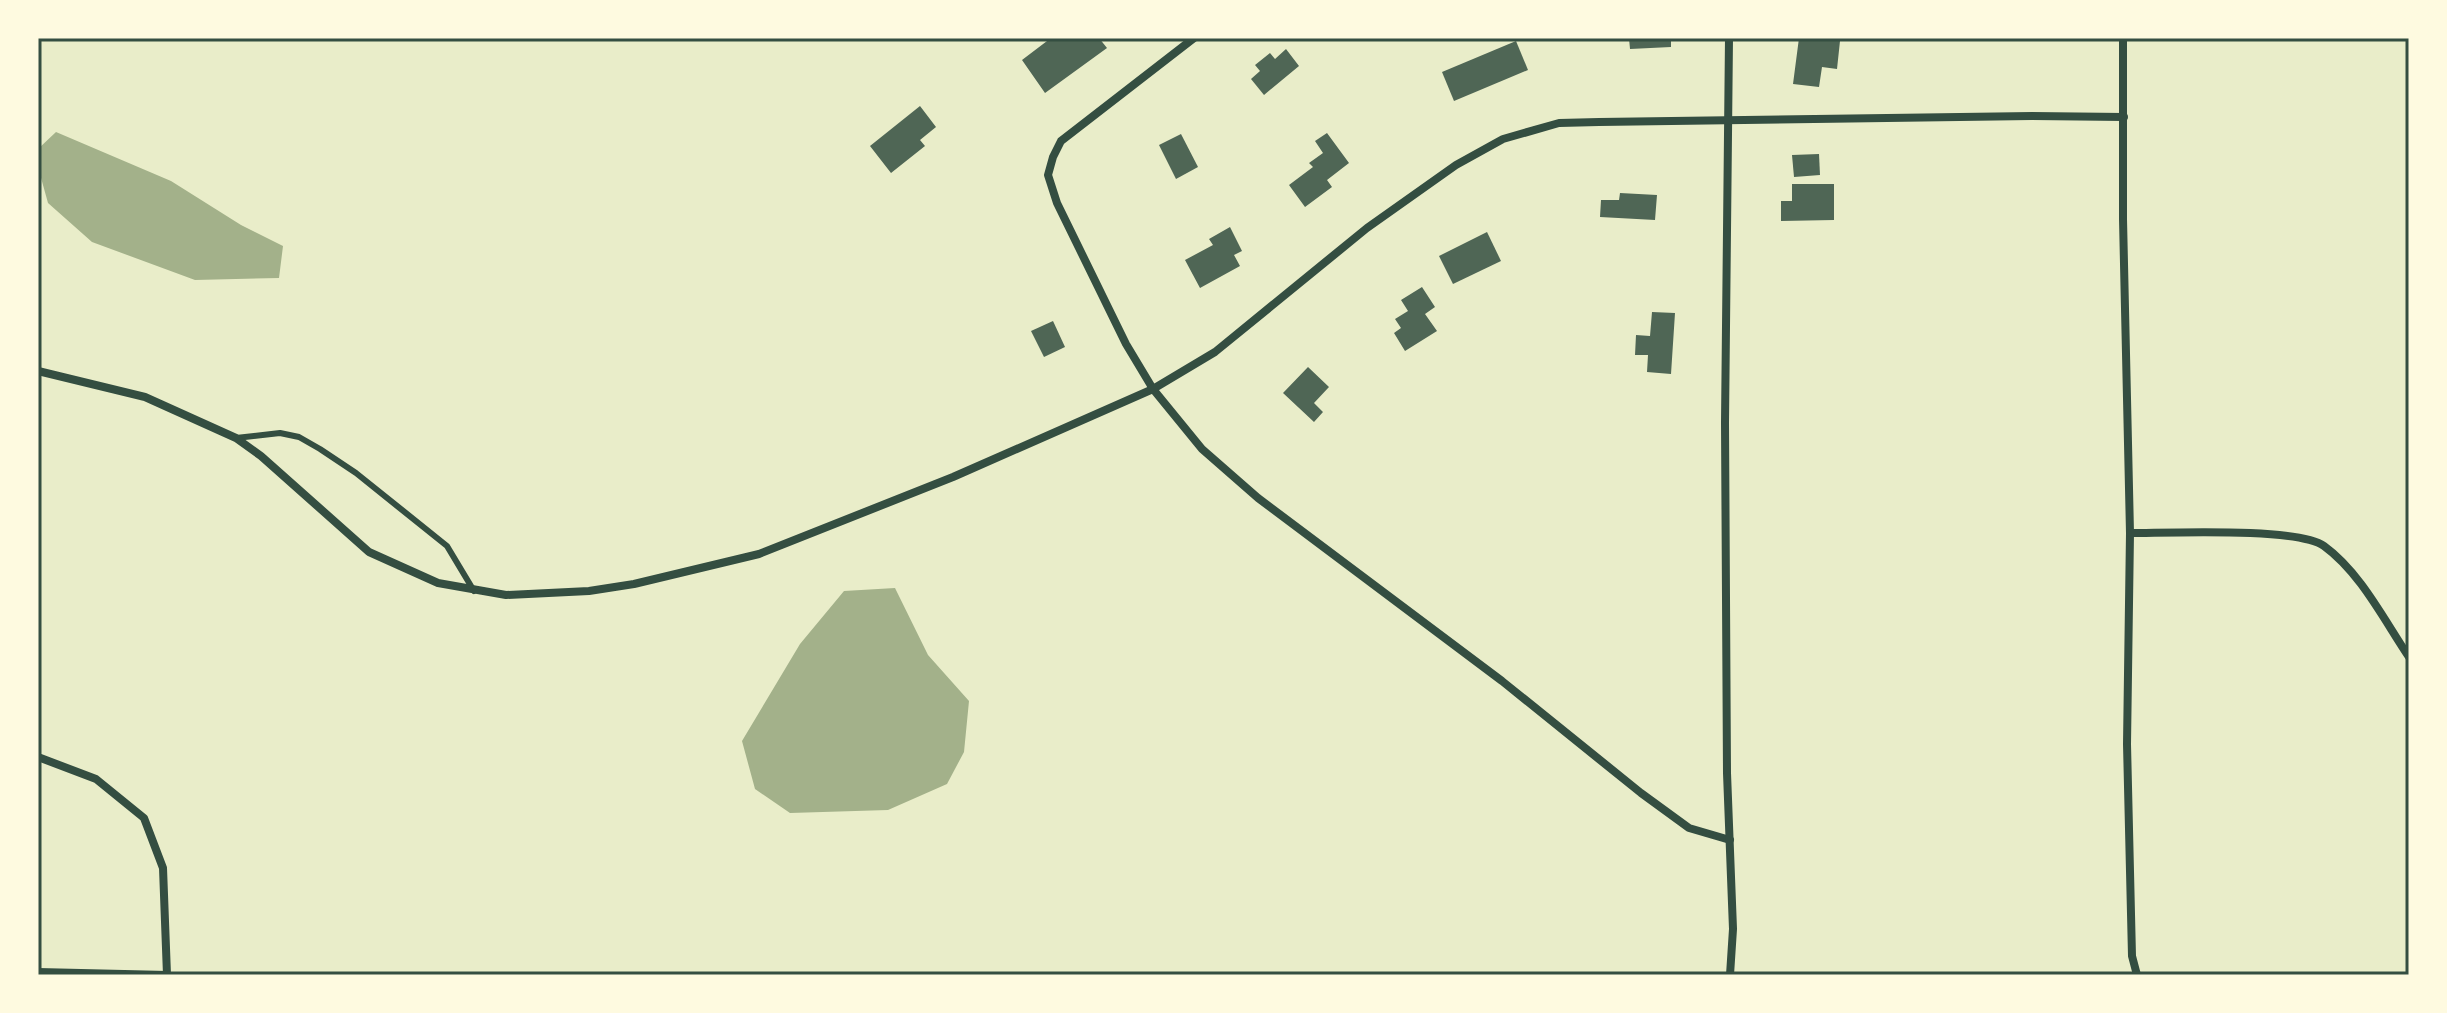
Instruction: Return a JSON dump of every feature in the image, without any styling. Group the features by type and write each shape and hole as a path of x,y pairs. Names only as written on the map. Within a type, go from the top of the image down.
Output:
{"street":[{"path":"1194,38 1061,141 1048,175 1063,217 1126,344 1153,389 1202,449 1258,498 1509,686 1689,828 1730,840"},
{"path":"1729,38 1725,423 1727,773 1733,929 1730,975"},
{"path":"2123,38 2123,219 2130,533 2127,744 2132,956 2137,975"},
{"path":"38,371 145,397 236,438 261,456 369,552 438,583 506,595 589,591 737,561 953,477 1153,389 1215,352 1367,228 1456,165 1503,139 1559,123 2124,117"},
{"path":"2130,533 2293,535 2322,544 2350,571 2409,657"},
{"path":"38,757 96,779 144,818 163,868 167,975 38,972"}],"lane":[{"path":"236,438 280,433 299,437 332,457 447,546 474,591"}],"shaded area":[{"path":"56,132 171,181 241,225 283,246 279,278 195,280 92,242 48,203 38,167 38,149"},
{"path":"895,588 928,655 969,701 964,752 947,784 888,810 790,813 755,789 742,741 800,644 844,591"}],"building":[{"path":"1051,38 1099,38 1107,48 1045,93 1022,60"},
{"path":"1629,38 1671,38 1671,47 1630,49"},
{"path":"1799,38 1840,41 1837,69 1822,67 1819,87 1793,84"},
{"path":"1516,41 1528,70 1454,101 1442,72"},
{"path":"1286,49 1299,66 1264,95 1251,79 1260,71 1255,65 1270,53 1275,59"},
{"path":"920,106 936,127 920,140 925,146 891,173 870,146"},
{"path":"1327,133 1349,163 1327,180 1332,187 1305,207 1289,185 1313,167 1309,163 1323,153 1315,141"},
{"path":"1181,134 1198,167 1176,179 1159,145"},
{"path":"1819,154 1820,175 1794,177 1792,155"},
{"path":"1792,184 1834,184 1834,220 1781,221 1781,201 1792,201"},
{"path":"1620,193 1657,195 1655,220 1600,217 1601,200 1619,200"},
{"path":"1230,227 1242,251 1234,255 1240,266 1200,288 1185,260 1213,245 1209,239"},
{"path":"1487,232 1501,261 1453,284 1439,256"},
{"path":"1422,287 1435,307 1425,314 1437,331 1405,351 1394,333 1401,328 1395,319 1408,311 1401,300"},
{"path":"1652,312 1675,313 1671,374 1647,372 1648,355 1635,355 1636,335 1650,336"},
{"path":"1053,321 1065,347 1044,357 1031,331"},
{"path":"1308,367 1329,387 1314,403 1323,412 1314,422 1283,393"}]}
